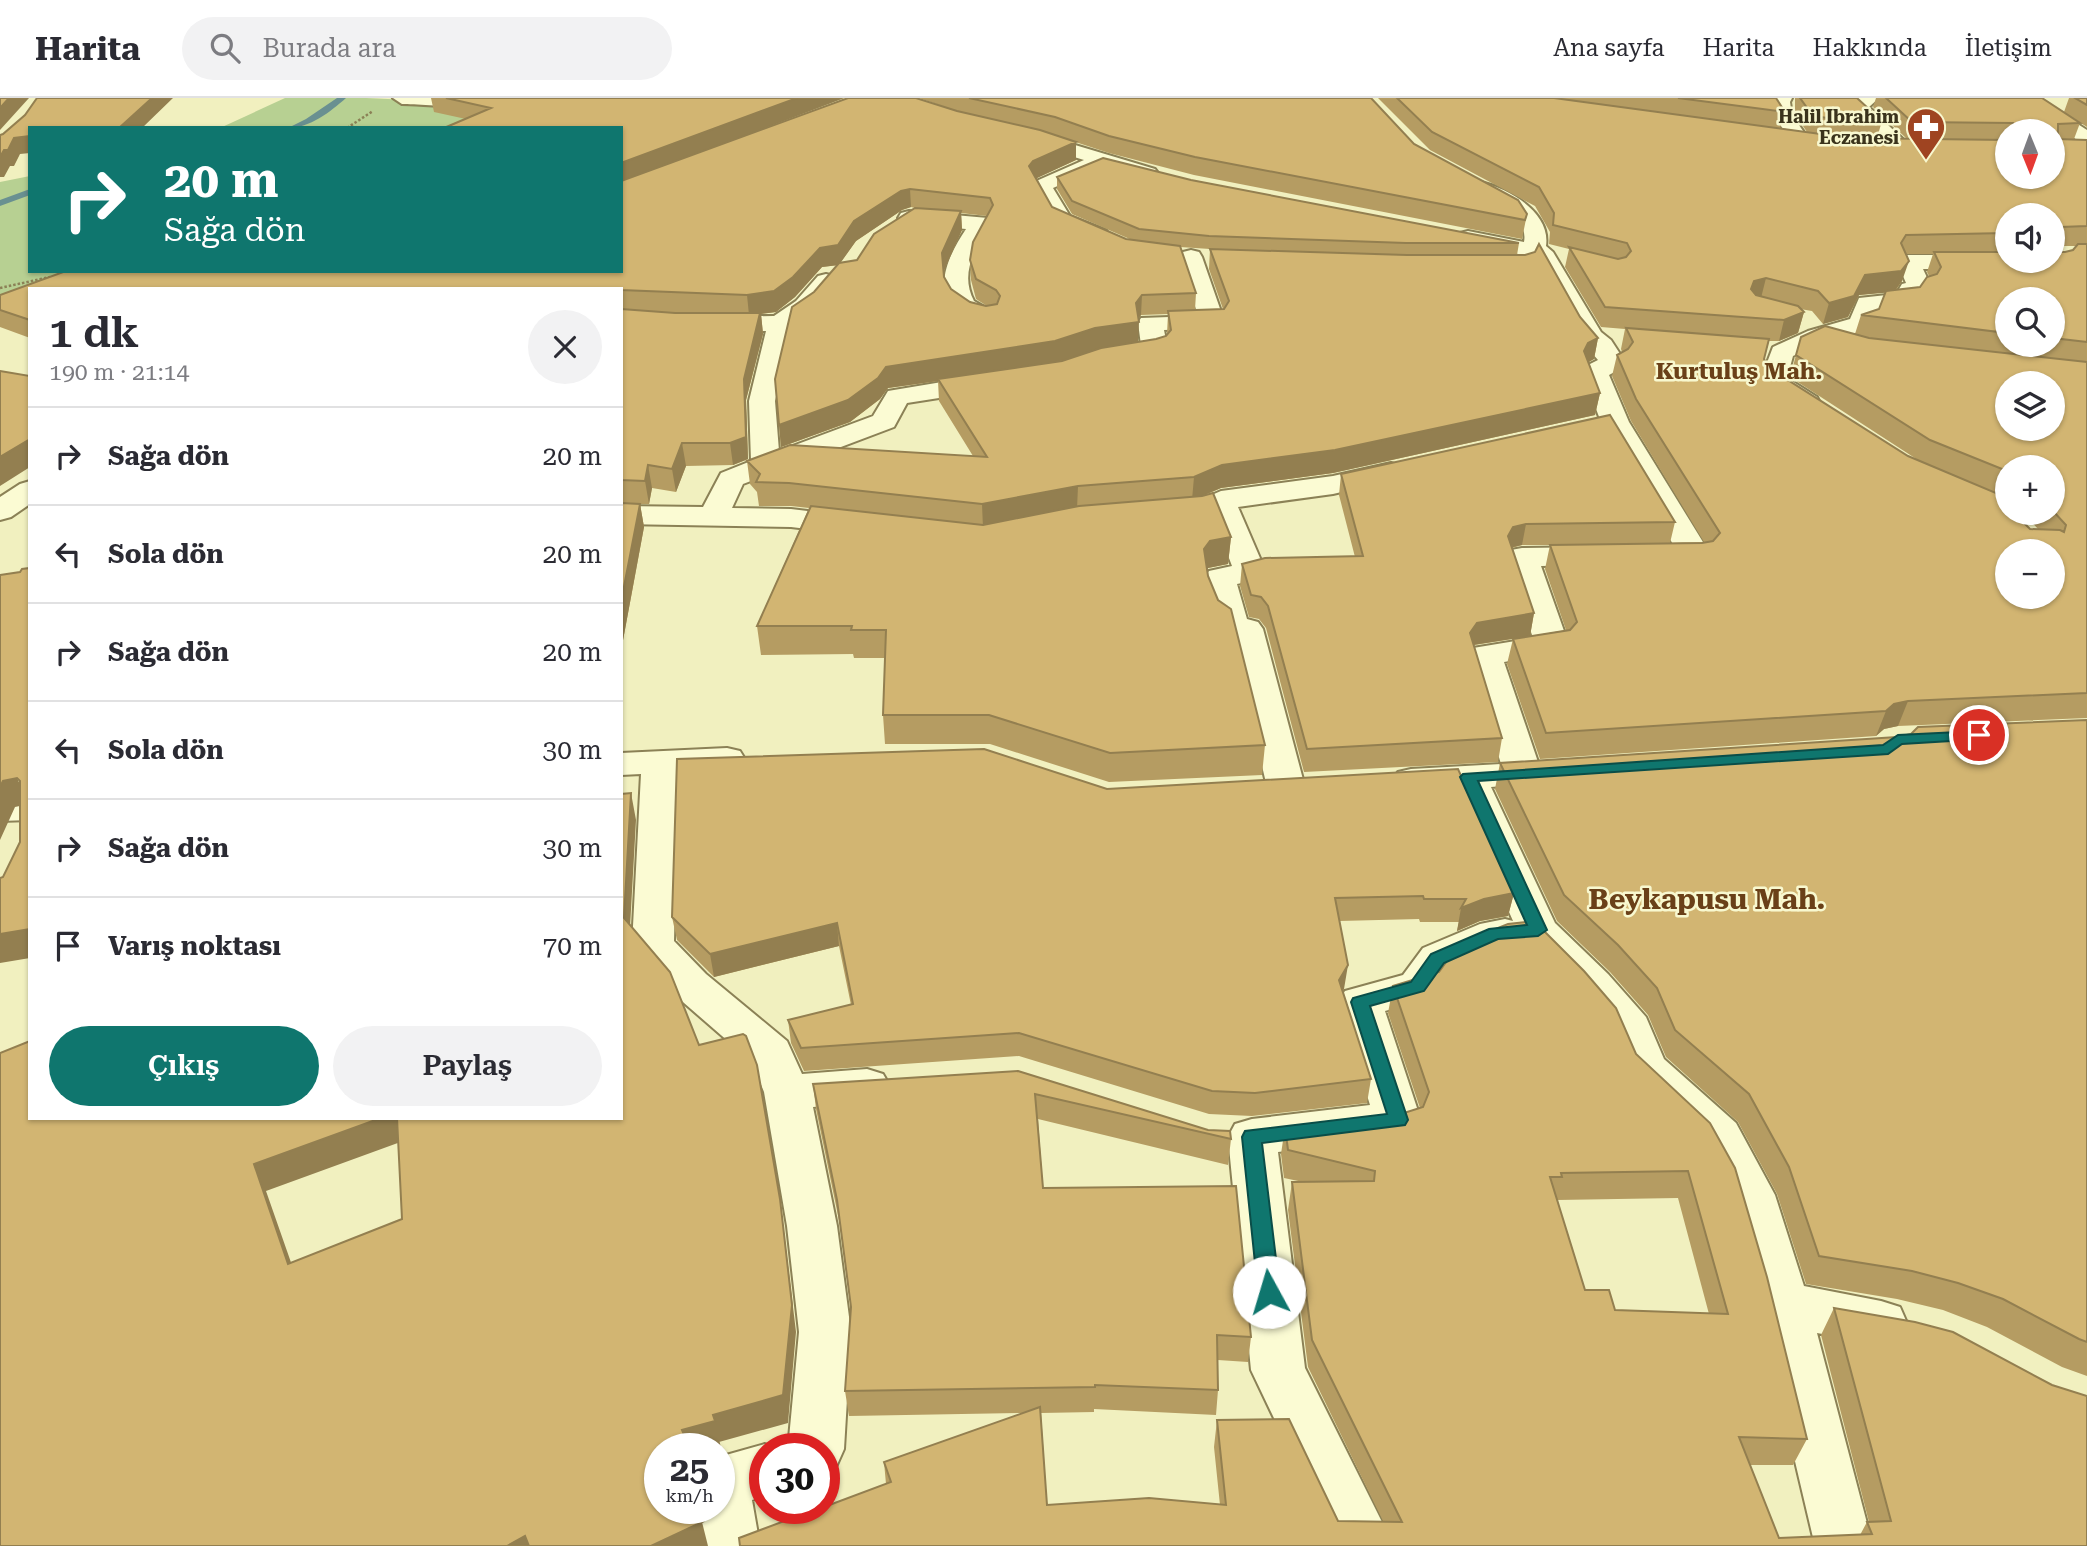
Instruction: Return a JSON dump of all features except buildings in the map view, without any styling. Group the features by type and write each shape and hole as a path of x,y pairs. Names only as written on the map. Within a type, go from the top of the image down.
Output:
{"street":[{"path":"402,98 470,101 506,98"},
{"path":"1783,98 1780,100 1783,115 1800,141"},
{"path":"1870,98 1858,106 1900,147"},
{"path":"2029,101 2074,103"},
{"path":"2029,101 2087,138"},
{"path":"1006,131 1166,177"},
{"path":"1101,160 1041,186 1062,220 1122,246"},
{"path":"1460,176 1526,213 1591,337 1602,345 1613,363 1595,372 1603,424 1695,555 1522,557 1552,645 1485,655 1524,774"},
{"path":"888,232 911,216 980,223 957,260 955,280 963,305 986,318"},
{"path":"1447,234 1548,257"},
{"path":"1095,360 1155,350 1150,323 1213,323 1180,256 1219,260"},
{"path":"1497,266 1548,257"},
{"path":"1827,415 1773,381 1768,351 1809,328 1861,324 1868,303 1905,300 1910,289 1920,288 1908,262 1995,262"},
{"path":"623,320 678,324 780,323 805,306 832,274 848,274"},
{"path":"766,466 762,401 780,323"},
{"path":"1809,328 1863,349"},
{"path":"1591,337 1632,340"},
{"path":"714,515 730,479 884,421 897,397 1020,378"},
{"path":"1132,516 1200,511 1221,500 1333,485 1412,467"},
{"path":"0,511 28,493"},
{"path":"1221,500 1250,572 1220,578 1232,625 1246,629 1272,788 1325,785"},
{"path":"623,515 791,518 887,529"},
{"path":"754,759 640,763 653,945 691,985 771,1053 788,1092 812,1226 825,1332 817,1433"},
{"path":"1377,782 1579,771"},
{"path":"1468,777 1538,930 1593,985 1630,1028 1645,1068 1719,1136 1752,1195 1784,1304 1844,1546"},
{"path":"0,809 26,824"},
{"path":"1365,1546 1278,1370 1235,1136 1398,1120 1360,1002 1418,986 1438,958 1495,934 1538,930"},
{"path":"788,1092 910,1083"},
{"path":"1784,1304 1923,1331"},
{"path":"731,1546 721,1483 749,1475"}],"path":[{"path":"0,288 52,276"}],"green space":[{"path":"285,98 366,98 476,103 474,126 224,126"},
{"path":"28,176 28,273 107,273 28,287 28,291 0,312 0,182"}],"waterway":[{"path":"297,126 309,121 342,98"},
{"path":"0,203 28,193"}],"place":[{"name":"Halil Ibrahim Eczanesi","path":"1926,161"}],"district":[{"name":"Kurtuluş Mah.","path":"1739,371"},
{"name":"Beykapusu Mah.","path":"1707,899"}],"route":[{"path":"1269,1292 1252,1137 1398,1120 1360,1002 1418,986 1438,958 1495,934 1538,930 1468,777 1888,750 1898,740 1979,735"}]}
